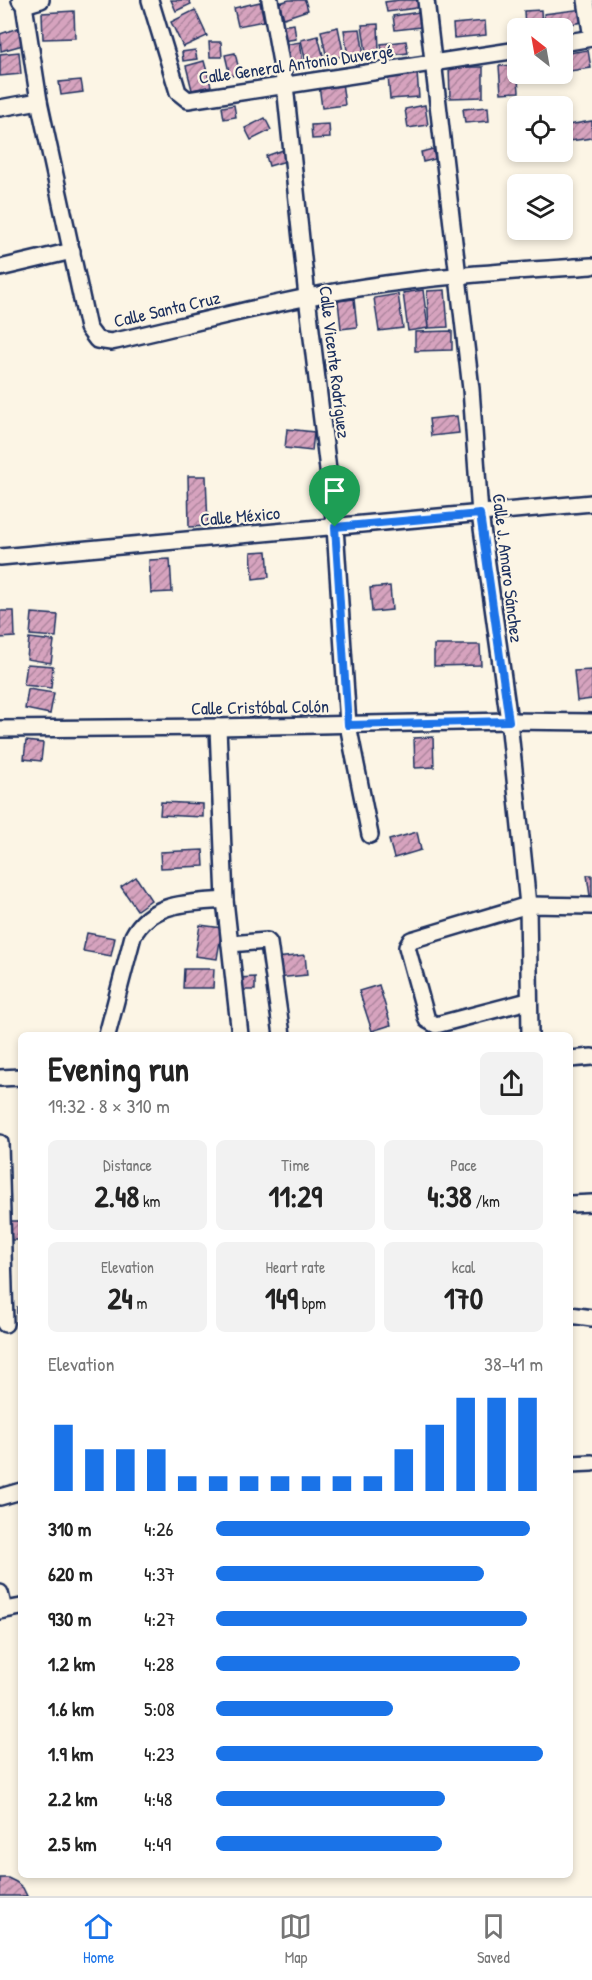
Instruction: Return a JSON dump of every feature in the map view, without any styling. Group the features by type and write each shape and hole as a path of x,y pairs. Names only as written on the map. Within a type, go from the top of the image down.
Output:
{"street":[{"path":"22,3 41,0"},
{"name":"Calle General Antonio Duvergé","path":"150,0 178,92 188,100 507,52"},
{"name":"Calle Vicente Rodríguez","path":"270,0 285,85 307,297 335,527 348,725 370,835"},
{"name":"Calle J. Amaro Sánchez","path":"426,0 471,389 480,514 509,721 528,905 530,1032"},
{"path":"573,41 592,38 586,0"},
{"name":"Calle Santa Cruz","path":"22,3 39,101 88,328 97,340 111,342 307,297 366,286 458,275 592,266"},
{"path":"0,108 39,101"},
{"path":"0,268 72,251"},
{"name":"Calle México","path":"0,557 592,503"},
{"name":"Calle Cristóbal Colón","path":"0,729 509,721 592,722"},
{"path":"218,727 225,900 240,1032"},
{"path":"108,1032 133,936 141,924 152,914 171,905 225,900"},
{"path":"528,1001 436,1025 431,1024 427,1020 407,947 411,940 528,905 592,906"},
{"path":"230,944 268,942 282,1032"},
{"path":"573,1059 592,1057"},
{"path":"0,1078 18,1077"},
{"path":"0,1143 5,1324"},
{"path":"573,1204 592,1203"},
{"path":"573,1315 592,1318"},
{"path":"573,1464 592,1463"},
{"path":"0,1497 18,1492"},
{"path":"0,1593 2,1610 18,1607"}],"building":[{"path":"171,0 189,0 191,4 176,11"},
{"path":"289,0 305,0 308,10 284,18 279,3"},
{"path":"423,0 424,7 387,12 385,2"},
{"path":"260,2 264,21 238,26 234,8"},
{"path":"583,9 583,22 573,24 573,18 544,18 544,14"},
{"path":"195,10 207,36 183,47 171,22"},
{"path":"541,10 541,18 524,18 524,11"},
{"path":"74,11 75,38 43,39 42,13"},
{"path":"419,12 421,27 395,30 393,16"},
{"path":"485,21 486,35 454,38 453,24"},
{"path":"294,24 296,39 282,41 280,26"},
{"path":"378,24 379,51 366,53 362,25"},
{"path":"338,27 344,56 327,59 321,31"},
{"path":"18,28 23,45 1,51 0,34"},
{"path":"360,29 364,56 348,58 344,30"},
{"path":"318,36 324,59 306,63 301,40"},
{"path":"406,41 408,53 383,56 381,44"},
{"path":"209,42 221,42 222,57 210,57"},
{"path":"300,42 303,63 287,66 283,45"},
{"path":"195,50 197,59 183,61 182,52"},
{"path":"588,50 591,68 573,70 573,52"},
{"path":"19,52 21,74 0,76 0,54"},
{"path":"235,53 240,74 230,76 225,55"},
{"path":"204,61 211,86 192,90 186,66"},
{"path":"499,66 507,66 507,84 518,84 519,92 501,93"},
{"path":"449,67 483,67 483,97 450,98"},
{"path":"417,73 419,97 390,99 388,76"},
{"path":"81,80 83,92 61,95 59,82"},
{"path":"342,82 345,105 322,108 319,85"},
{"path":"234,105 236,117 224,119 222,107"},
{"path":"425,105 428,125 408,128 405,109"},
{"path":"488,107 489,121 465,123 463,109"},
{"path":"265,118 271,130 251,140 245,128"},
{"path":"592,121 592,138 573,141 573,124"},
{"path":"329,124 330,138 312,139 311,125"},
{"path":"433,149 435,159 423,162 421,152"},
{"path":"283,150 286,161 269,166 266,156"},
{"path":"423,290 428,328 408,331 403,293"},
{"path":"445,290 448,327 429,328 427,291"},
{"path":"398,294 403,328 379,331 374,298"},
{"path":"354,299 357,327 341,329 338,301"},
{"path":"452,331 452,350 415,351 415,332"},
{"path":"457,416 459,433 431,436 429,419"},
{"path":"287,429 314,432 312,451 285,448"},
{"path":"188,476 206,476 208,526 189,527"},
{"path":"267,551 269,577 253,579 251,552"},
{"path":"170,559 172,592 151,593 149,560"},
{"path":"390,586 392,610 372,612 370,588"},
{"path":"0,611 14,611 15,637 0,638"},
{"path":"32,613 58,615 56,637 30,635"},
{"path":"29,638 54,641 51,663 27,659"},
{"path":"434,645 480,645 481,665 434,666"},
{"path":"27,664 53,666 51,688 24,685"},
{"path":"592,670 592,699 577,701 574,671"},
{"path":"28,689 54,693 50,714 25,709"},
{"path":"433,737 434,767 415,768 414,738"},
{"path":"26,741 43,743 41,761 24,759"},
{"path":"161,802 203,804 203,817 160,815"},
{"path":"417,832 421,850 394,858 389,840"},
{"path":"203,850 204,866 161,868 160,852"},
{"path":"587,875 592,875 592,896 590,896"},
{"path":"136,877 151,900 137,910 121,887"},
{"path":"200,925 222,928 217,959 195,956"},
{"path":"87,933 115,938 111,956 83,951"},
{"path":"305,955 307,975 277,978 275,958"},
{"path":"184,969 214,969 213,988 183,988"},
{"path":"255,977 255,990 238,990 237,978"},
{"path":"379,985 391,1025 372,1031 359,991"},
{"path":"8,1221 18,1221 18,1240 7,1240"},
{"path":"0,1878 8,1878 16,1882 27,1896 0,1896"}],"route":[{"path":"480,514 509,721 348,725 335,527 480,514"}]}
